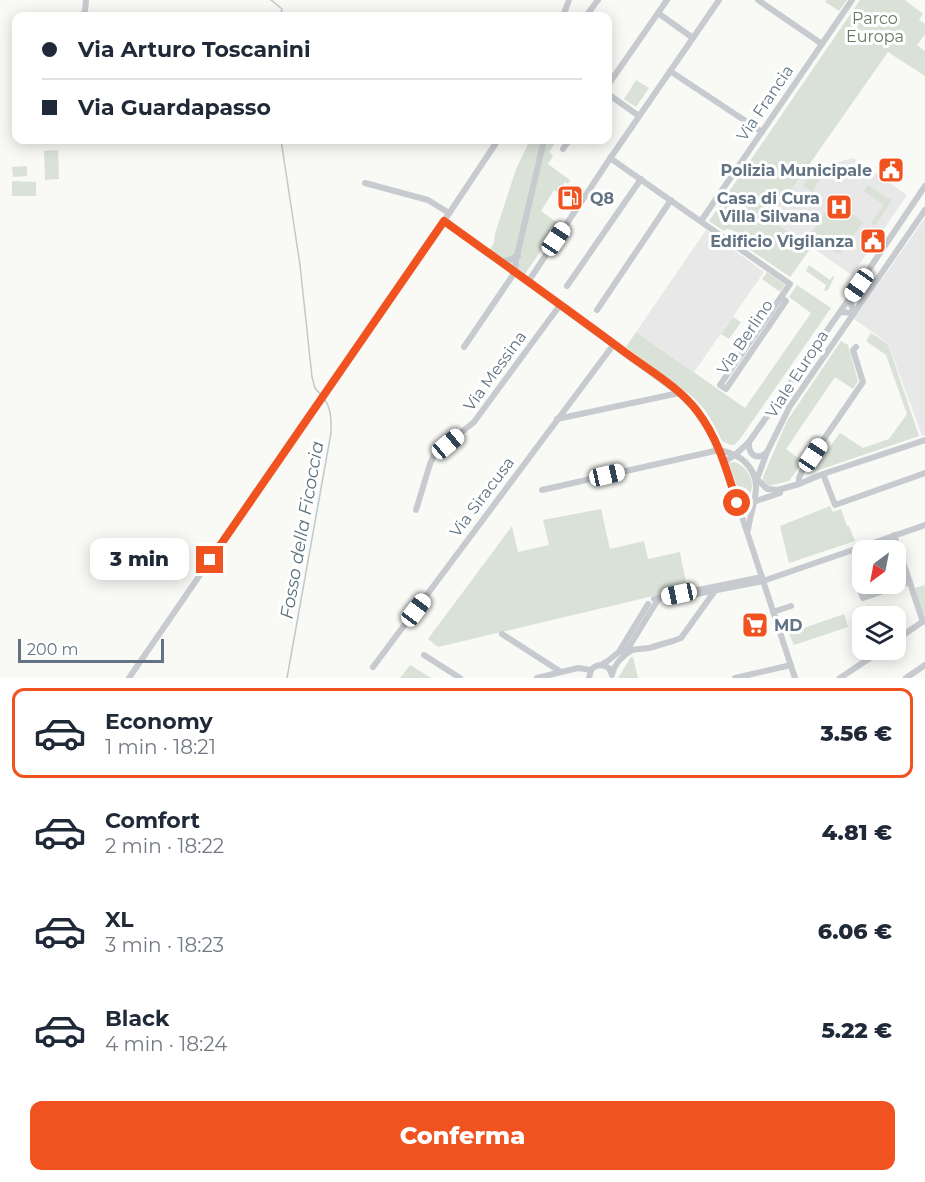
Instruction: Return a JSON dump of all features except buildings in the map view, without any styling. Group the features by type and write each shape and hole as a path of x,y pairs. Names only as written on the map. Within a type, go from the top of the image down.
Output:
{"street":[{"path":"612,79 667,0"},
{"path":"528,282 719,0"},
{"path":"758,0 822,44"},
{"name":"Via Francia","path":"701,221 852,0"},
{"path":"658,13 693,38"},
{"path":"670,71 762,132"},
{"path":"612,97 639,116"},
{"path":"129,678 495,144"},
{"path":"464,347 515,272 543,144"},
{"path":"562,149 566,144"},
{"path":"610,158 701,221"},
{"path":"567,286 641,179"},
{"path":"365,183 426,199 449,213"},
{"name":"Viale Europa","path":"724,462 749,442 849,300 925,186"},
{"path":"597,310 671,200"},
{"name":"Viale Europa","path":"747,533 756,494 756,479 766,452 790,406 925,210"},
{"path":"444,221 679,393 701,416 724,462 795,678"},
{"name":"Via Berlino","path":"701,221 790,284 781,297 720,386 726,389 786,301 781,297"},
{"path":"501,262 518,256"},
{"path":"840,312 854,313 849,300"},
{"name":"Via Messina","path":"416,510 434,455 474,422 560,305"},
{"name":"Via Siracusa","path":"373,667 614,344"},
{"path":"799,484 801,472 863,382 854,350 856,347"},
{"path":"557,419 679,393"},
{"path":"542,490 719,450 735,455 749,466 756,479 765,488 778,490 925,440"},
{"path":"749,442 749,451 753,456 759,457 766,452"},
{"path":"823,474 835,505 925,473"},
{"path":"737,503 746,504 787,490 790,486"},
{"path":"671,599 762,579 925,525"},
{"path":"894,535 924,621 906,633"},
{"path":"626,650 645,614 657,598 762,579"},
{"path":"906,583 910,582"},
{"path":"589,678 593,667 601,665 626,650 649,648 681,638 714,591"},
{"path":"862,594 863,598 875,594"},
{"path":"612,677 616,665 638,632 648,604"},
{"path":"773,612 791,606"},
{"path":"638,632 639,640 649,648"},
{"path":"502,634 561,672"},
{"path":"424,656 460,678"},
{"path":"840,678 867,660"},
{"path":"601,665 609,668 612,677"},
{"path":"735,678 791,665"},
{"path":"906,678 925,665"},
{"path":"537,678 580,668 591,670"}],"shaded area":[{"name":"Casa di Cura Villa Silvana","path":"853,158 907,195 852,275 771,219 805,171"},
{"path":"925,218 925,435 922,436 888,343 854,319"},
{"path":"706,230 764,272 694,372 636,332"}],"green space":[{"path":"826,0 847,0 839,11 825,2"},
{"name":"Parco Europa","path":"860,0 905,0 923,14 919,20 925,24 925,34 917,45 925,51 925,76 888,52 771,219 811,248 790,277 733,238 732,230 724,231 709,221"},
{"path":"636,80 649,88 636,107 624,99"},
{"path":"528,144 554,144 549,152 553,156 548,164 570,180 568,184 565,182 560,194 554,190 541,211 559,224 525,274 489,250 494,243 516,169"},
{"path":"58,150 59,179 45,180 44,151"},
{"path":"27,166 27,176 13,177 12,167"},
{"path":"818,174 822,177 812,192 803,186 809,177"},
{"path":"12,181 36,182 36,196 12,196"},
{"path":"868,185 888,199 891,198 875,226 871,223 884,205 864,191"},
{"path":"832,203 836,203 863,222 838,254 810,235"},
{"path":"809,265 830,280 834,277 828,290 825,291 826,285 806,271"},
{"path":"767,272 785,285 780,292 762,279"},
{"path":"797,285 831,308 734,445 722,441 705,410 694,398 626,347 636,332 745,408 811,313 789,297"},
{"path":"733,317 741,322 729,339 721,334"},
{"path":"871,333 888,344 919,436 811,471 809,469 814,461 818,463 840,433 863,448 889,439 907,414 886,355 866,341"},
{"path":"841,341 848,345 858,381 853,389 835,377 786,449 803,462 789,481 768,486 763,481 763,477 787,421"},
{"path":"734,462 744,468 751,478 751,490 742,501 729,463"},
{"path":"830,506 833,512 841,509 855,540 789,563 780,526"},
{"path":"601,509 610,549 644,541 648,559 680,552 687,588 438,647 428,639 512,526 518,552 549,545 543,520"},
{"path":"925,585 925,615 915,588"},
{"path":"844,614 848,627 794,645 787,629 799,624 801,629"},
{"path":"633,657 638,678 618,678"},
{"path":"410,665 431,678 400,678"}],"waterway":[{"name":"Fosso della Ficoccia","path":"271,0 282,9 281,12"},
{"name":"Fosso della Ficoccia","path":"282,144 300,265 312,377 315,388 321,395"},
{"name":"Fosso della Ficoccia","path":"287,678 331,433 330,411 324,399"}],"place":[{"name":"Polizia Municipale","path":"891,170"},
{"name":"Q8","path":"570,198"},
{"name":"Casa di Cura Villa Silvana","path":"839,207"},
{"name":"Edificio Vigilanza","path":"873,241"},
{"name":"MD","path":"755,625"}],"route":[{"path":"210,560 444,221 688,401 704,421 716,443 737,503"}]}
